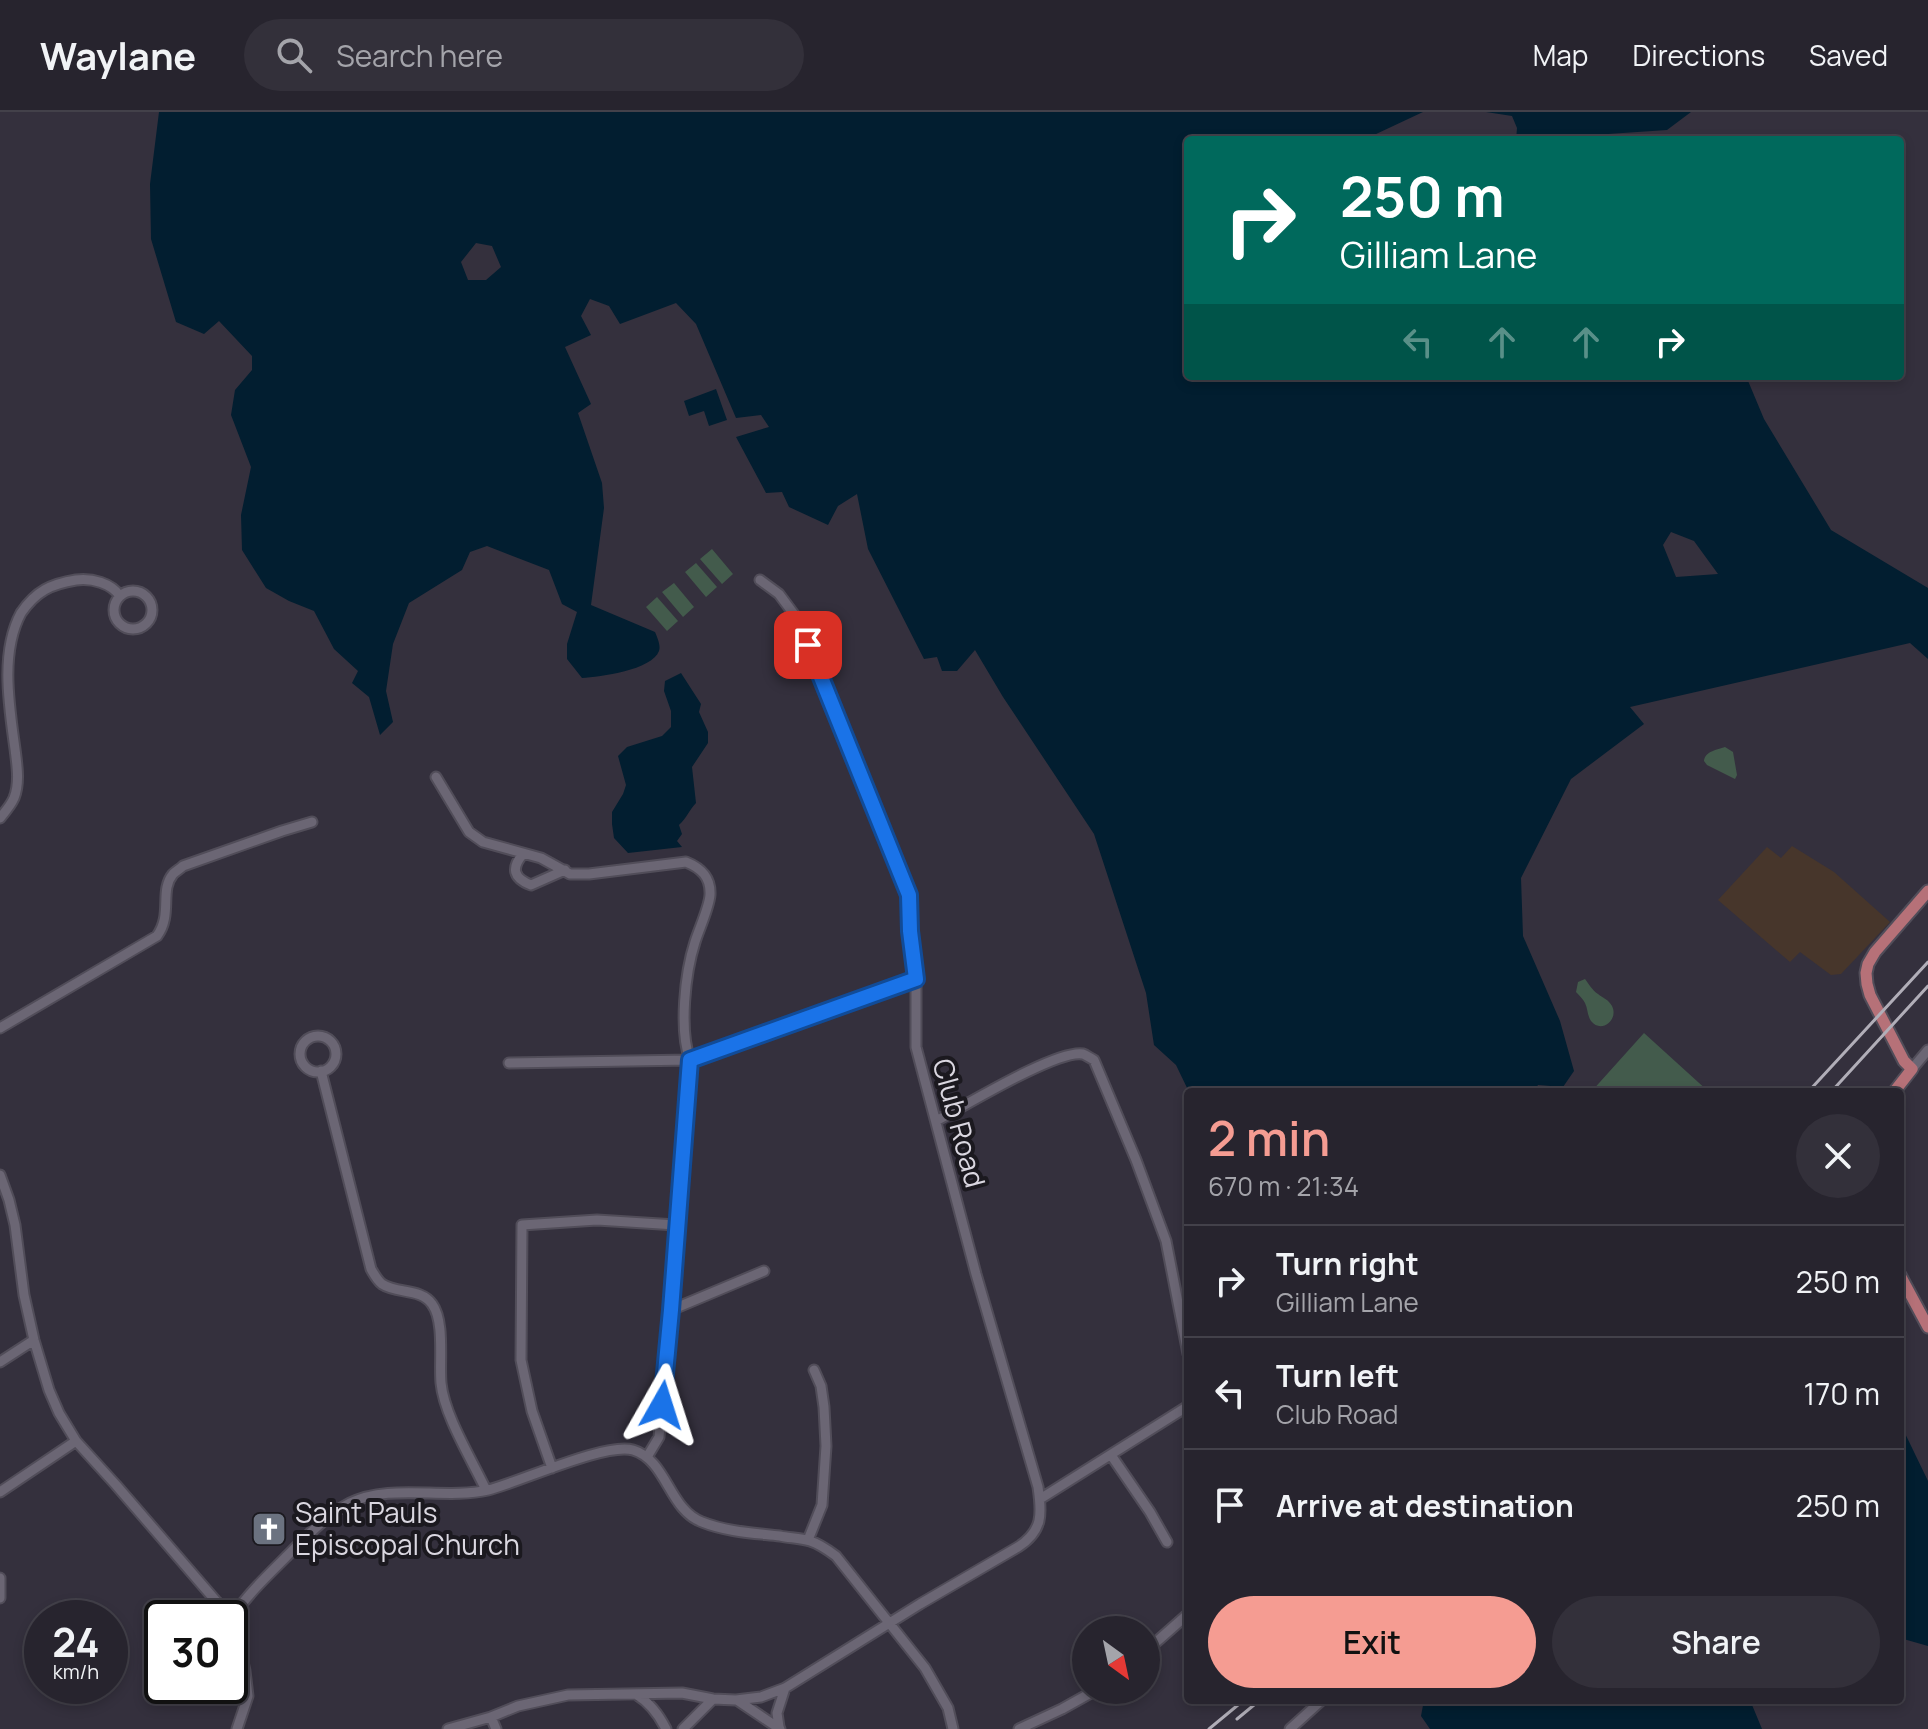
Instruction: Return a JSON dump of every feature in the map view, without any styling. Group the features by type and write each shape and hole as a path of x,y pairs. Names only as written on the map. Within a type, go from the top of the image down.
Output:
{"main road":[{"path":"1897,1088 1912,1069 1904,1061 1873,1001 1866,973 1875,952 1928,891"},
{"path":"1904,1282 1928,1327"}],"street":[{"path":"0,818 14,798 17,784 4,667 11,628 30,600 54,584 87,578 109,586 120,596"},
{"name":"Club Road","path":"760,580 779,594 796,617 909,895 916,979 916,1047 1040,1499"},
{"path":"127,591 136,591 150,600 151,616 146,623 139,628 123,626 114,611 120,596 127,591"},
{"path":"436,777 469,832 483,842 541,858 570,874 686,862 700,868 709,883 710,897 689,962 685,1046 690,1060 671,1310 659,1437 647,1457"},
{"path":"0,1028 157,936 165,922 168,884 172,874 183,866 312,822"},
{"path":"523,854 515,868 517,877 523,882 531,885 565,870"},
{"path":"509,1063 690,1060 916,979"},
{"path":"1912,1069 1928,1050"},
{"path":"936,1121 1042,1064 1073,1054 1085,1054 1094,1060 1166,1241 1184,1333"},
{"path":"321,1071 371,1269 380,1283 426,1297 435,1306 439,1322 441,1386 449,1413 486,1490"},
{"path":"1,1178 15,1225 24,1295 34,1340 59,1413 76,1441 215,1600"},
{"path":"552,1468 532,1411 521,1360 522,1225 597,1220 676,1225"},
{"path":"671,1310 764,1271"},
{"path":"0,1362 34,1340"},
{"path":"808,1540 822,1505 826,1446 821,1386 814,1370"},
{"path":"448,1729 518,1706 568,1695 682,1693 736,1700 761,1697 785,1688 1026,1542 1038,1526 1040,1499 1184,1409"},
{"path":"0,1492 76,1441"},
{"path":"244,1600 332,1514 360,1499 387,1494 464,1494 486,1490 603,1452 631,1449 647,1457 685,1510 699,1521 723,1529 808,1540 836,1556 939,1690 953,1729"},
{"path":"1111,1455 1167,1542"},
{"path":"0,1578 0,1598"},
{"path":"1160,1639 1184,1618"},
{"path":"780,1728 777,1713 785,1688"},
{"path":"634,1693 656,1712 666,1729"},
{"path":"683,1729 713,1699"},
{"path":"736,1700 780,1728"},
{"path":"1019,1729 1072,1703"},
{"path":"237,1729 245,1704"},
{"path":"1290,1729 1318,1704"},
{"path":"491,1717 496,1729"}],"shaded area":[{"path":"1792,846 1834,872 1890,922 1841,974 1831,975 1800,952 1790,962 1718,900 1767,847 1781,858"}],"green space":[{"path":"712,549 733,574 722,584 700,559"},
{"path":"696,563 717,587 706,597 685,572"},
{"path":"674,583 694,607 683,617 662,592"},
{"path":"657,597 678,621 667,631 646,607"},
{"path":"1725,747 1733,752 1735,779 1704,761 1709,753"},
{"path":"1585,979 1612,1006 1613,1016 1604,1026 1591,1021 1585,1003 1576,992 1578,982"},
{"path":"1644,1033 1705,1088 1595,1088"}],"water":[{"path":"159,112 1423,112 1374,136 1184,136 1184,380 1748,380 1764,419 1831,530 1928,588 1928,659 1910,643 1630,707 1644,724 1571,779 1521,878 1523,936 1560,1021 1574,1071 1563,1087 1187,1088 1176,1065 1154,1045 1146,993 1094,834 975,650 957,671 942,671 937,657 924,659 868,549 857,494 838,506 828,525 789,507 782,492 766,493 736,437 769,427 761,415 736,418 696,324 676,303 620,324 609,306 590,299 581,316 591,335 565,347 591,404 578,413 602,483 604,508 591,605 655,632 659,651 654,658 636,668 582,678 567,659 567,644 577,612 562,604 549,570 487,546 470,552 462,570 409,603 393,644 386,691 393,722 380,735 369,697 352,683 358,671 334,649 314,611 266,588 242,550 241,515 251,467 231,415 235,390 252,370 252,356 219,321 204,334 176,322 151,239 150,184","holes":["476,243 492,246 501,267 486,280 468,280 461,262","1671,532 1694,541 1718,574 1676,577 1663,545"]},
{"path":"1486,112 1691,112 1667,130 1607,136 1516,136 1512,116"},
{"path":"716,389 727,420 709,426 704,411 689,416 684,401"},
{"path":"681,673 701,704 699,712 708,732 708,743 692,767 696,803 679,825 682,834 677,841 682,847 628,853 614,838 612,824 612,812 626,785 618,756 627,747 662,736 671,727 665,681"},
{"path":"1904,1431 1928,1481 1928,1646 1904,1639"},
{"path":"1423,1704 1752,1704 1762,1729 1430,1729 1421,1716"}],"railway":[{"path":"1812,1088 1928,962"},
{"path":"1835,1088 1928,986"},
{"path":"1209,1729 1239,1704"},
{"path":"1237,1719 1255,1704"}],"place":[{"name":"Saint Pauls Episcopal Church","path":"269,1529"}],"route":[{"path":"662,1405 690,1060 916,979 909,895 808,645"}]}
